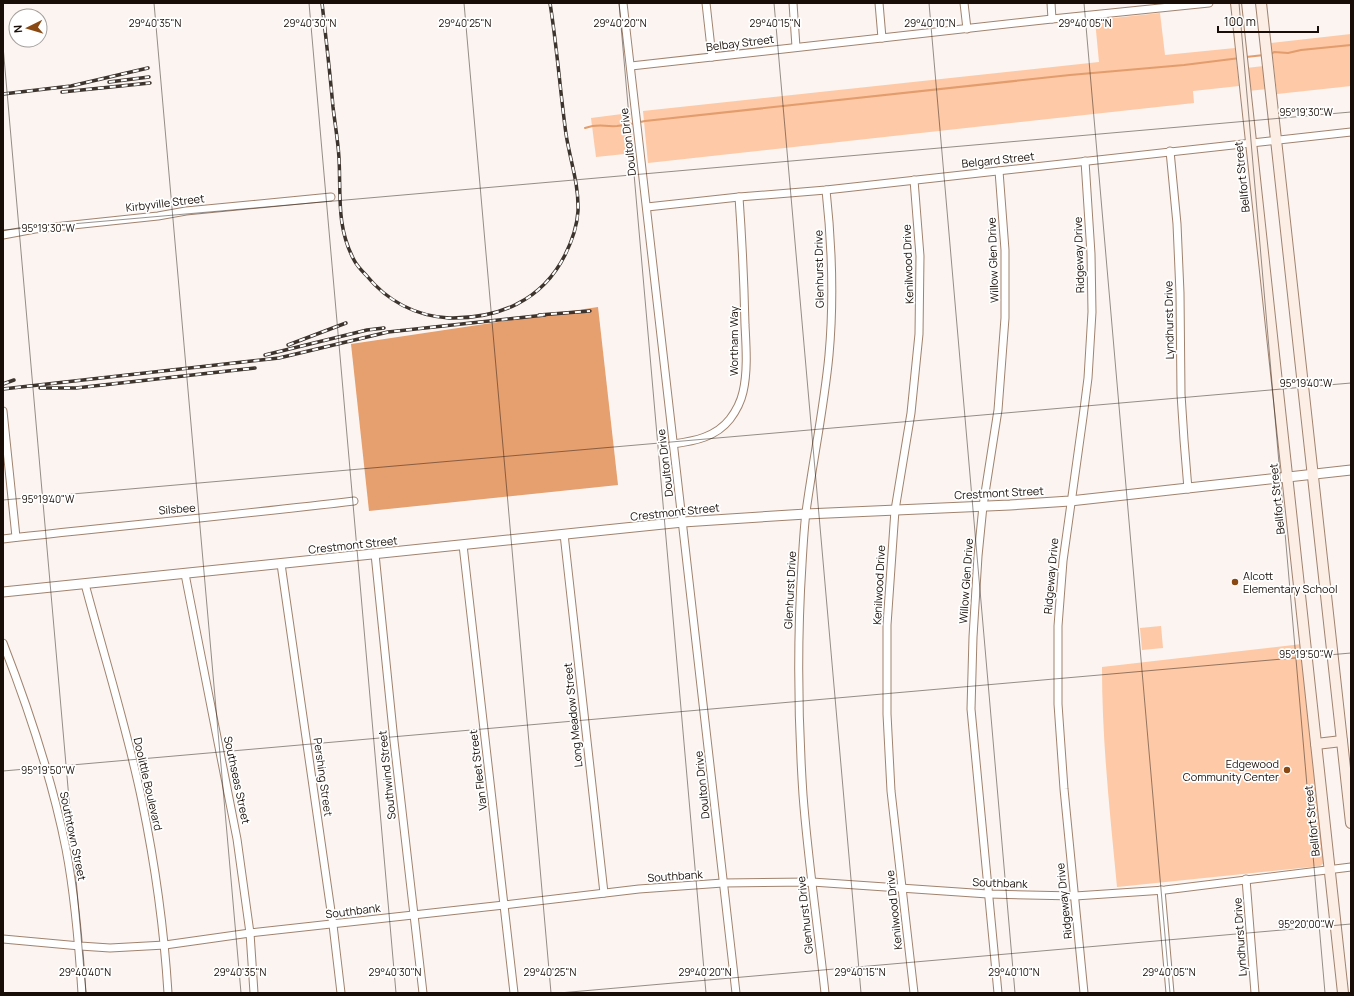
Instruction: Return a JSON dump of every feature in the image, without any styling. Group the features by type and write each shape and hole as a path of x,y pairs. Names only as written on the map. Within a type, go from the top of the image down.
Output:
{"main road":[{"name":"Bellfort Street","path":"1236,3 1343,993"},
{"path":"1261,3 1351,823"},
{"path":"1316,744 1342,741"}],"street":[{"name":"Doulton Drive","path":"624,3 736,993"},
{"path":"706,3 712,57"},
{"path":"793,3 796,47"},
{"path":"879,3 882,38"},
{"path":"964,3 967,29"},
{"path":"1051,3 1052,19"},
{"name":"Belbay Street","path":"631,66 1209,3"},
{"name":"Belgard Street","path":"647,207 739,197 826,190 1351,132"},
{"name":"Lyndhurst Drive","path":"1170,151 1177,224 1180,294 1181,394 1188,489"},
{"name":"Ridgeway Drive","path":"1084,993 1064,789 1058,704 1058,626 1063,561 1070,501 1087,386 1092,312 1091,254 1085,161"},
{"name":"Willow Glen Drive","path":"998,993 971,709 973,637 978,556 983,506 998,410 1005,318 1005,250 999,171"},
{"name":"Kenilwood Drive","path":"914,180 920,256 919,334 911,413 895,510 887,625 887,714 892,790 914,993"},
{"name":"Glenhurst Drive","path":"825,993 803,796 799,719 799,644 806,514 825,390 830,335 832,264 830,224 826,190"},
{"name":"Wortham Way","path":"674,444 696,441 709,436 720,428 730,419 738,406 743,392 746,338 739,197"},
{"name":"Kirbyville Street","path":"3,235 35,229 158,216 186,211 331,198"},
{"path":"3,411 16,537"},
{"name":"Crestmont Street","path":"3,592 463,546 683,522 806,514 1070,501 1351,470"},
{"name":"Silsbee","path":"3,539 106,527 264,512 354,501"},
{"name":"Long Meadow Street","path":"564,534 604,893"},
{"name":"Van Fleet Street","path":"463,546 514,993"},
{"name":"Southwind Street","path":"374,554 423,993"},
{"name":"Pershing Street","path":"281,564 333,925 341,993"},
{"name":"Southseas Street","path":"185,574 238,839 250,933 254,993"},
{"name":"Doolittle Boulevard","path":"85,584 132,756 142,800 155,868 165,945 168,993"},
{"name":"Southtown Street","path":"3,643 21,688 46,768 66,848 80,946 82,993"},
{"name":"Southbank","path":"3,939 110,948 165,945 250,933 333,925 639,889 723,883 812,882 988,894 1075,896 1161,890 1351,868"},
{"name":"Lyndhurst Drive","path":"1246,880 1255,993"},
{"path":"1161,890 1170,993"}],"shaded area":[{"path":"1160,13 1165,55 1235,48 1239,86 1193,91 1194,103 648,163 643,111 1099,62 1095,20"},
{"path":"1351,34 1351,86 1277,94 1271,43"},
{"path":"1264,66 1267,89 1248,91 1246,68"},
{"path":"630,113 634,153 596,157 591,118"},
{"path":"598,307 618,485 369,511 351,344"},
{"path":"1161,626 1163,648 1142,650 1140,628"},
{"path":"1302,644 1324,863 1320,866 1117,887 1105,750 1102,667"}],"waterway":[{"path":"1270,55 1274,52 1288,53 1301,50 1351,45"},
{"path":"1246,57 1264,55"},
{"path":"585,128 598,125 617,126 645,121 1240,58"}],"railway":[{"path":"322,3 339,152 340,210 344,235 348,247 354,260 360,268 374,284 393,300 403,306 425,314 449,318 485,315 501,311 517,304 531,295 544,284 555,271 565,255 574,234 578,211 577,191 566,134 550,3"},
{"path":"3,94 71,86 148,68"},
{"path":"109,82 149,77"},
{"path":"62,92 150,83"},
{"path":"539,315 590,311"},
{"path":"3,389 279,358 388,332 545,315"},
{"path":"288,345 346,323"},
{"path":"265,355 367,330 384,328"},
{"path":"40,388 76,388 255,368"},
{"path":"3,384 14,380"}],"place":[{"name":"Alcott Elementary School","path":"1235,582"},
{"name":"Edgewood Community Center","path":"1287,770"}]}
